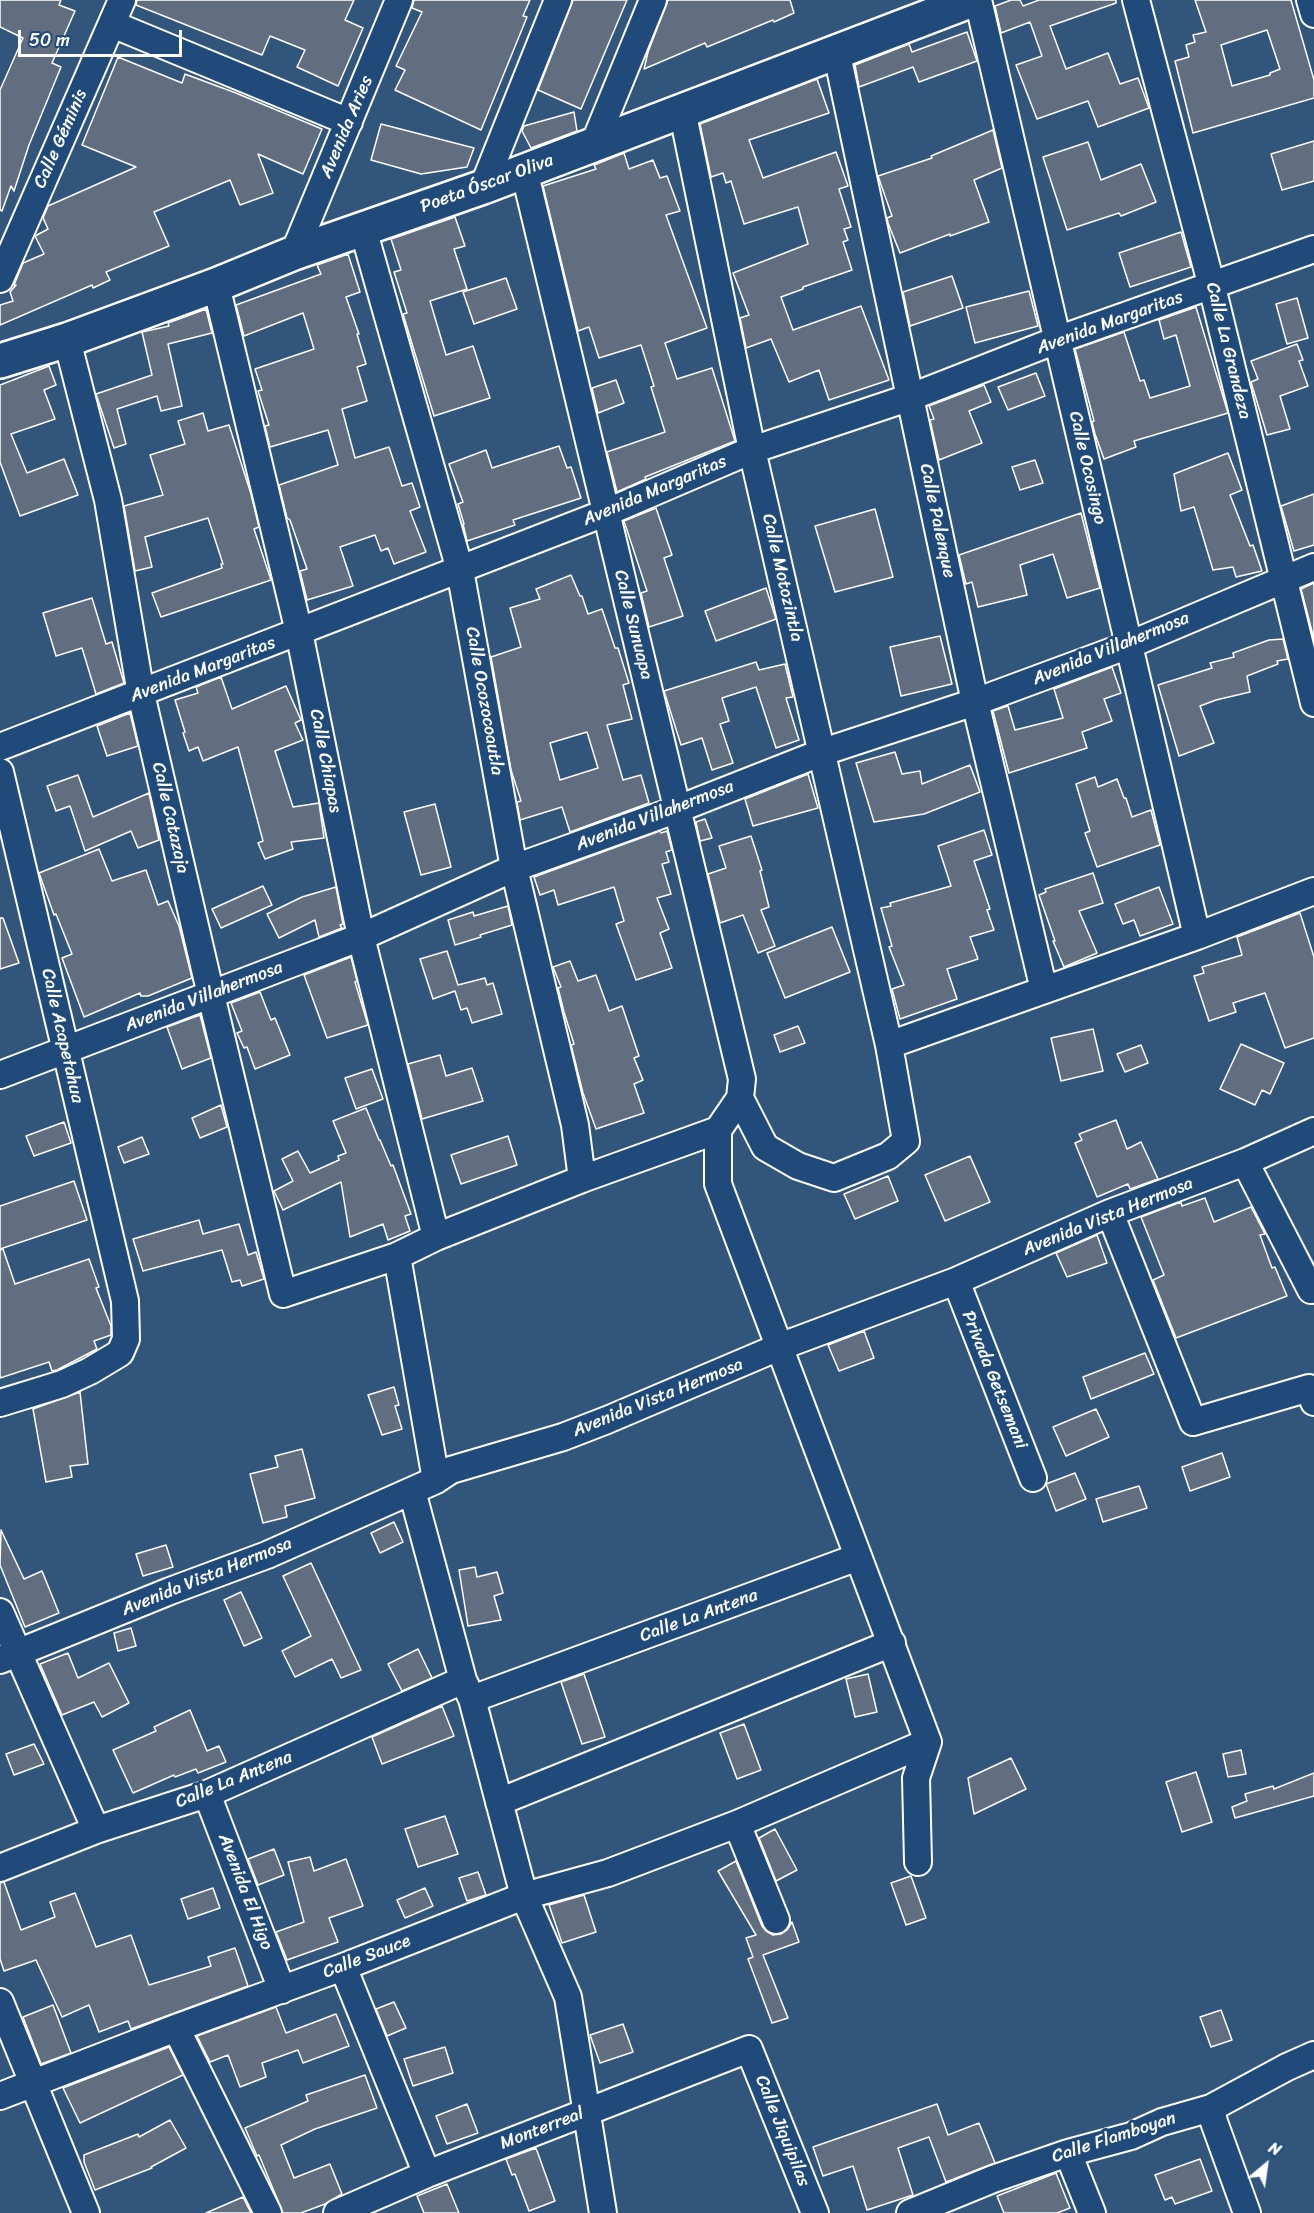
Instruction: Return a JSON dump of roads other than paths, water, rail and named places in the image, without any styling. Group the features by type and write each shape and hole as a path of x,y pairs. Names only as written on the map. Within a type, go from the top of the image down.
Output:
{"street":[{"name":"Calle Géminis","path":"0,279 122,0"},
{"name":"Avenida Aries","path":"294,253 399,0"},
{"path":"483,187 558,0"},
{"path":"594,144 653,0"},
{"name":"Poeta Óscar Oliva","path":"0,361 67,340 216,285 294,253 483,187 836,50 972,0"},
{"name":"Calle Ocosingo","path":"978,0 1197,936"},
{"name":"Calle La Grandeza","path":"1136,0 1212,286 1314,704"},
{"path":"1310,0 1314,14"},
{"path":"112,24 349,122"},
{"name":"Calle Palenque","path":"836,50 975,702 1044,990"},
{"name":"Calle Motozintla","path":"682,110 753,450 888,1045 906,1141 888,1156 834,1178 798,1166 765,1147 741,1088"},
{"name":"Calle Sunuapa","path":"524,170 678,809 741,1088"},
{"name":"Calle Ocozocoautla","path":"363,229 460,570 514,868 575,1125 582,1179"},
{"name":"Avenida Margaritas","path":"0,747 605,513 753,450 911,397 1058,340 1314,249"},
{"name":"Calle Chiapas","path":"216,285 299,632 361,938 436,1237"},
{"name":"Calle Catazaja","path":"67,340 108,500 141,694 283,1294 397,1256"},
{"name":"Avenida Villahermosa","path":"0,1075 361,938 514,868 678,809 823,752 975,702 1129,645 1314,567"},
{"name":"Calle Acapetahua","path":"0,772 125,1300 126,1340 120,1353 90,1371 63,1384 0,1403"},
{"path":"888,1045 1197,936 1314,891"},
{"path":"741,1088 718,1130 718,1184 928,1742 916,1778 918,1862"},
{"path":"436,1480 397,1256 436,1237 582,1179 718,1130"},
{"name":"Avenida Vista Hermosa","path":"8,1657 170,1591 267,1555 436,1480 451,1470 563,1437 780,1347 956,1281 1110,1213 1245,1162 1314,1131"},
{"path":"1245,1162 1311,1290"},
{"path":"1110,1213 1193,1422 1309,1388 1314,1402"},
{"name":"Privada Getsemani","path":"956,1281 1033,1478"},
{"path":"412,1491 524,1896 568,1997 603,2213"},
{"name":"Calle La Antena","path":"0,1868 96,1830 207,1794 467,1690 858,1557"},
{"path":"0,1612 8,1657 96,1830"},
{"path":"499,1802 892,1643"},
{"name":"Calle Sauce","path":"0,2096 524,1896 608,1873 737,1824 928,1742"},
{"name":"Avenida El Higo","path":"207,1794 282,1990"},
{"path":"737,1824 776,1920"},
{"path":"343,1967 427,2174"},
{"path":"0,2002 86,2213"},
{"path":"176,2028 268,2213"},
{"name":"Monterreal","path":"337,2213 427,2174 749,2049"},
{"name":"Calle Jiquipilas","path":"749,2049 815,2213"},
{"name":"Calle Flamboyan","path":"919,2212 993,2179 1068,2153 1131,2136 1162,2122 1211,2108 1314,2055"},
{"path":"1211,2108 1247,2213"},
{"path":"1068,2153 1092,2213"}]}
